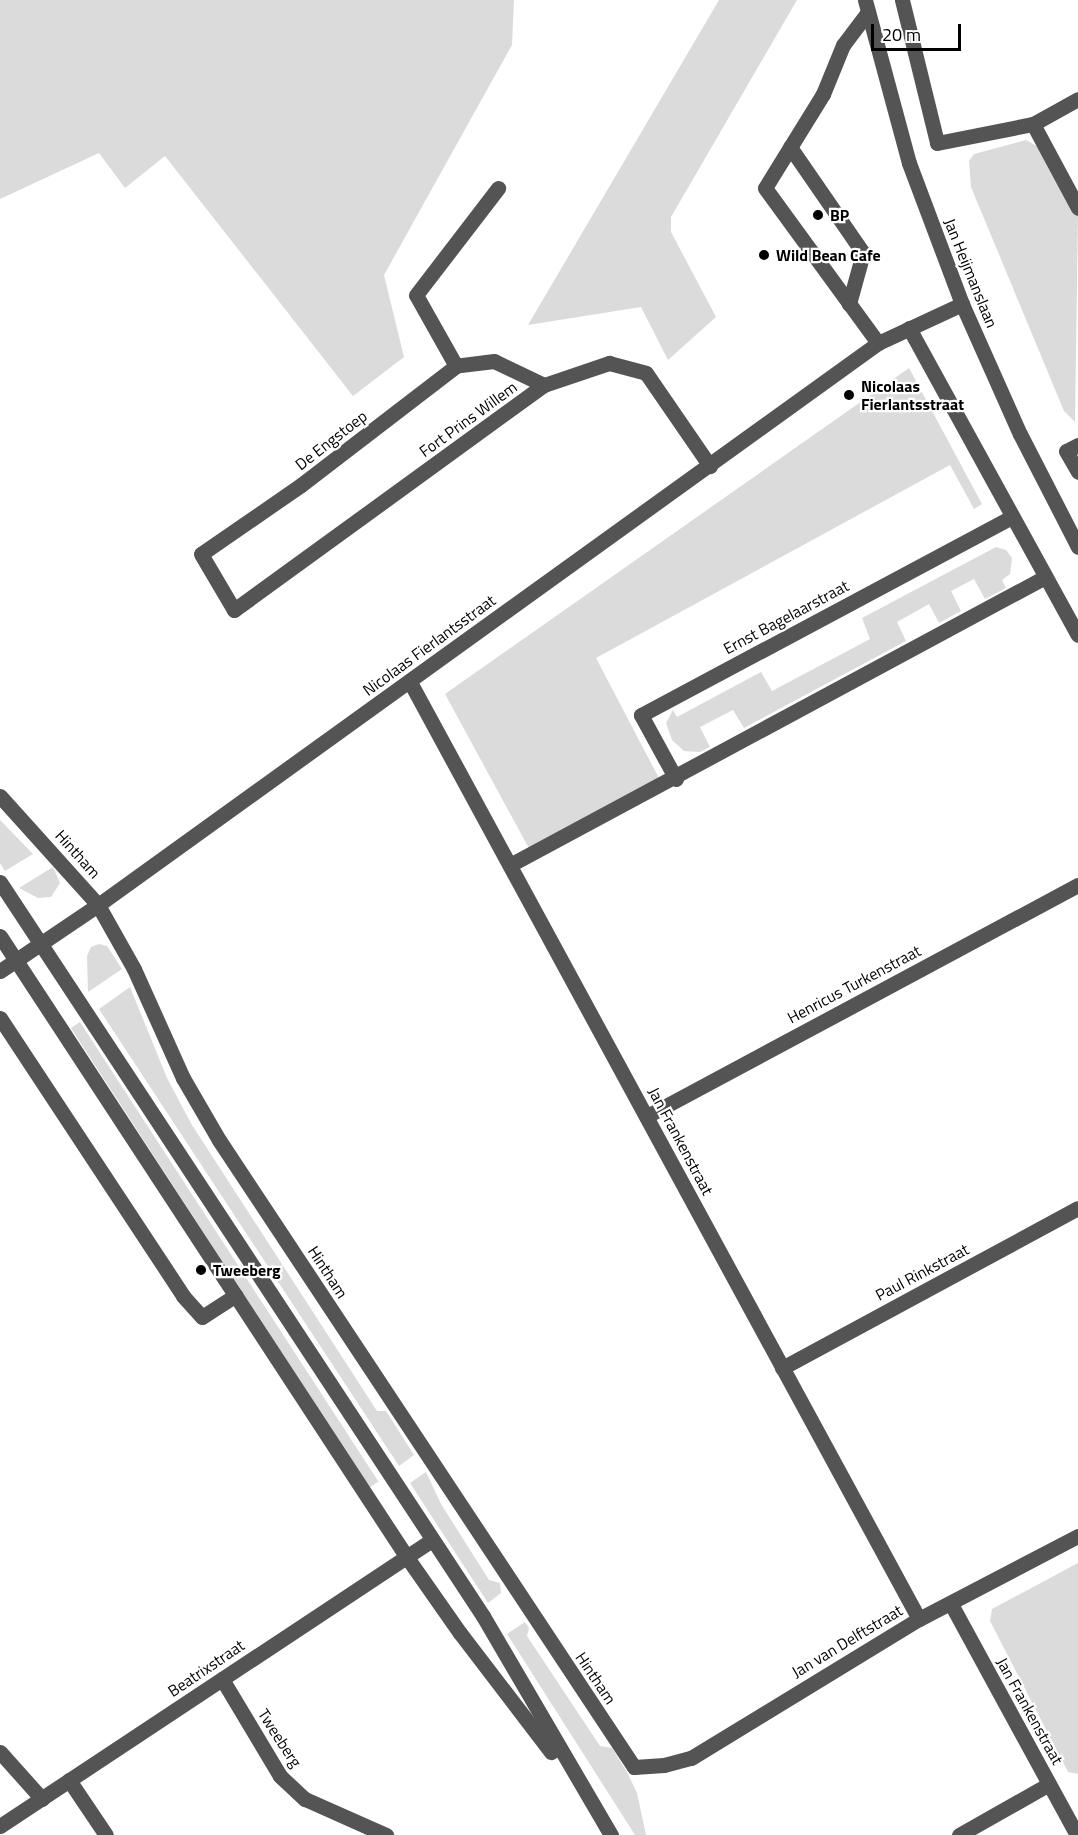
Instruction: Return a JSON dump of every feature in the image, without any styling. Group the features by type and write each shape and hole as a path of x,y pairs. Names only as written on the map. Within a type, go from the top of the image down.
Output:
{"street":[{"path":"902,0 937,143 1032,124 1078,99"},
{"path":"866,6 843,45 823,94 765,188 878,343"},
{"name":"Jan Heijmanslaan","path":"866,6 909,163 963,304 1020,434 1078,547"},
{"path":"1032,124 1078,208"},
{"path":"790,147 863,253 849,304"},
{"path":"498,188 416,295 456,366 494,361 544,385"},
{"name":"Nicolaas Fierlantsstraat","path":"39,943 98,905 410,682 878,343 963,304"},
{"path":"909,328 1078,635"},
{"name":"Fort Prins Willem","path":"234,610 544,385 609,363 646,373 710,466"},
{"name":"De Engstoep","path":"234,610 201,554 301,485 456,366"},
{"path":"1072,448 1078,472"},
{"name":"Ernst Bagelaarstraat","path":"675,779 641,715 1012,517"},
{"path":"510,865 675,779 1045,577"},
{"name":"Jan Frankenstraat","path":"410,682 919,1619"},
{"name":"Hintham","path":"0,796 98,905 134,969 183,1078 219,1140 634,1767"},
{"path":"0,882 483,1616 610,1835"},
{"name":"Henricus Turkenstraat","path":"647,1116 1078,885"},
{"path":"0,936 406,1556 459,1633 586,1797"},
{"path":"0,971 39,943"},
{"path":"0,1018 183,1296 202,1317 236,1294"},
{"name":"Paul Rinkstraat","path":"782,1368 1078,1208"},
{"name":"Jan van Delftstraat","path":"634,1767 664,1765 691,1758 919,1619 1078,1536"},
{"name":"Beatrixstraat","path":"0,1826 432,1540"},
{"name":"Jan Frankenstraat","path":"951,1604 1049,1784 1072,1810 1077,1835"},
{"name":"Tweeberg","path":"222,1678 280,1776 305,1799 386,1835"},
{"path":"0,1752 42,1799"},
{"path":"69,1780 106,1835"},
{"path":"959,1835 1049,1784"}],"shaded area":[{"path":"0,0 514,0 512,45 384,275 404,357 353,396 165,156 125,188 99,153 0,199"},
{"path":"719,0 797,0 671,217 671,232 716,317 668,360 641,307 528,325"},
{"path":"1026,140 1042,149 1078,214 1075,422 1064,411 971,187 969,161 974,154"},
{"path":"909,368 982,504 974,509 950,465 596,658 661,782 531,852 445,694"},
{"path":"996,547 1006,550 1012,558 1010,574 1002,580 1006,588 985,599 974,579 951,591 961,611 939,623 929,604 897,622 906,641 744,728 733,710 700,727 710,747 700,752 684,751 672,740 666,723 673,710 677,717 761,672 772,691 870,639 862,618"},
{"path":"0,820 33,854 5,871 0,863"},
{"path":"53,867 60,883 51,897 38,898 19,888"},
{"path":"99,944 107,946 122,969 88,992 87,956 91,947"},
{"path":"130,987 167,1078 192,1125 377,1411 386,1411 414,1455 399,1466 99,1009"},
{"path":"80,1022 378,1482 369,1488 71,1028"},
{"path":"426,1472 441,1504 489,1580 500,1583 501,1593 488,1603 410,1483"},
{"path":"1078,1563 1078,1774 1068,1772 990,1621 992,1609"},
{"path":"525,1622 529,1628 527,1636 600,1746 612,1748 627,1772 637,1793 646,1835 635,1835 507,1634"}],"place":[{"name":"BP","path":"818,215"},
{"name":"Wild Bean Cafe","path":"764,255"},
{"name":"Nicolaas Fierlantsstraat","path":"849,395"},
{"name":"Tweeberg","path":"201,1270"}]}
